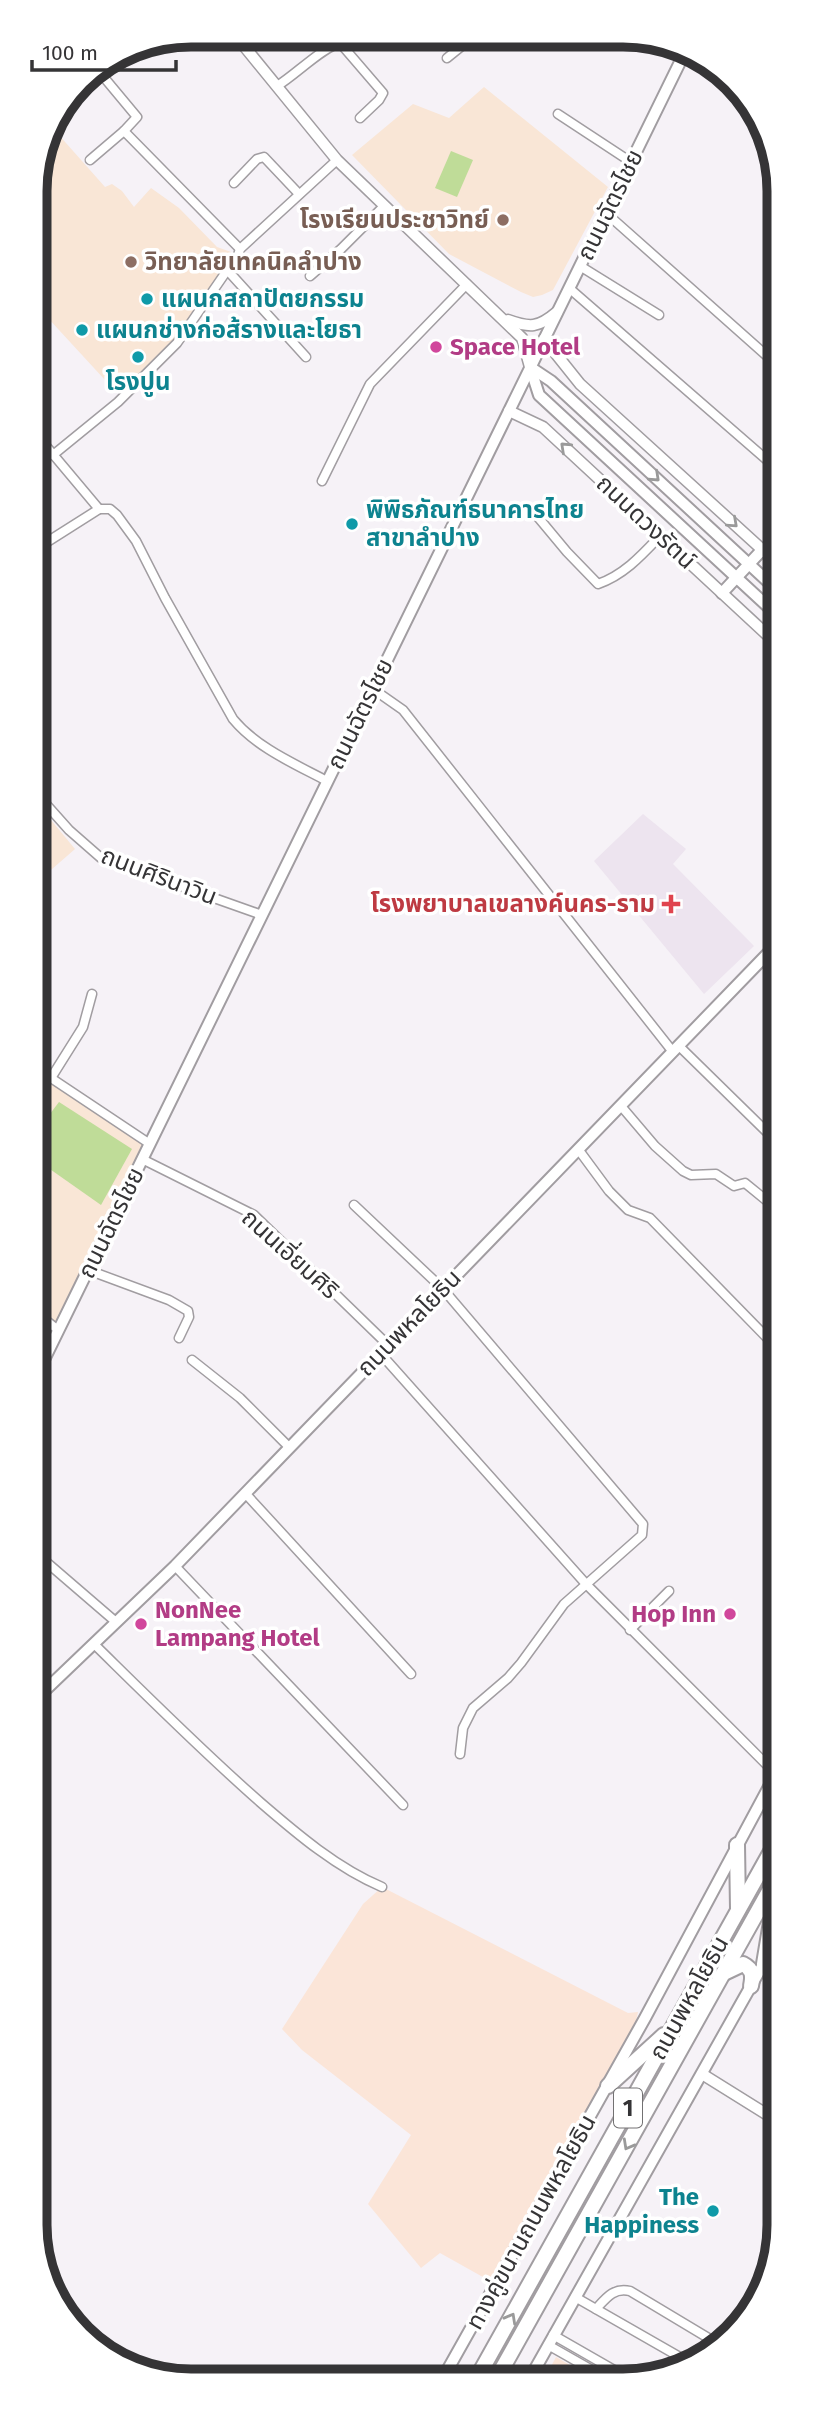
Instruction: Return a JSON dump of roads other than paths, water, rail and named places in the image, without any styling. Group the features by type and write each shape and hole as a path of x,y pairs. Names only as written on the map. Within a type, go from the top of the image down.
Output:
{"highway":[{"path":"734,1850 738,1910"},
{"name":"ถนนพหลโยธิน","path":"482,2369 766,1860"},
{"name":"ถนนพหลโยธิน","path":"502,2369 766,1898"},
{"path":"764,1964 766,1951"},
{"path":"724,1973 743,1965 751,1970 751,1986"},
{"path":"608,2086 673,2028"}],"main road":[{"name":"ถนนฉัตรไชย","path":"47,1352 681,60"},
{"path":"530,367 551,381 767,581"},
{"path":"530,367 539,395 767,606"},
{"path":"722,593 762,550"},
{"name":"ถนนพหลโยธิน","path":"47,1688 175,1566 767,955"},
{"name":"ทางคู่ขนานถนนพหลโยธิน","path":"448,2369 608,2086 766,1793"},
{"name":"1","path":"535,2369 766,1960"}],"street":[{"path":"447,58 460,47"},
{"path":"246,48 337,160 522,338 530,367"},
{"path":"277,86 293,77 329,48"},
{"path":"344,48 383,93 360,118"},
{"path":"90,160 137,117 104,77"},
{"path":"558,114 631,162"},
{"path":"124,131 240,249"},
{"path":"234,183 257,159 264,157 299,194"},
{"path":"53,455 118,402 177,343 240,249 337,160"},
{"path":"310,276 384,206"},
{"path":"606,213 767,356"},
{"path":"580,266 659,315"},
{"path":"228,269 306,357"},
{"path":"322,481 370,384 467,284"},
{"path":"569,288 767,460"},
{"path":"504,318 527,327 548,320 558,311"},
{"path":"544,339 580,384 767,554"},
{"name":"ถนนดวงรัตน์","path":"509,411 544,427 767,635"},
{"path":"48,449 99,509"},
{"path":"48,542 99,509 110,509 136,541 233,719 241,729 283,758 327,781"},
{"path":"532,510 598,584 618,575 660,536"},
{"path":"373,689 403,710 676,1049 767,1132"},
{"name":"ถนนศิรินาวิน","path":"48,806 69,830 101,858 262,915"},
{"path":"51,1078 83,1027 92,994"},
{"path":"48,1076 150,1144"},
{"path":"621,1106 656,1146 683,1171 691,1175 716,1174 734,1186 745,1183 767,1201"},
{"path":"578,1149 609,1191 628,1210 650,1218 766,1337"},
{"name":"ถนนเอี่ยมศิริ","path":"142,1159 254,1215 384,1349 586,1584 766,1763"},
{"path":"354,1205 443,1289 643,1524 642,1535 564,1604 508,1678 473,1708 463,1728 460,1754"},
{"path":"88,1270 169,1300 188,1311 189,1317 179,1338"},
{"path":"47,1321 58,1330"},
{"path":"192,1360 240,1398 289,1447"},
{"path":"245,1493 411,1674"},
{"path":"47,1563 116,1622"},
{"path":"175,1566 403,1805"},
{"path":"630,1630 669,1591"},
{"path":"94,1644 219,1766 282,1820 344,1866 382,1887"},
{"path":"702,2074 766,2114"},
{"path":"596,2309 608,2295 617,2290 630,2291 710,2339"},
{"path":"575,2297 679,2357"},
{"path":"550,2340 593,2369"},
{"path":"550,2340 610,2369"}],"place":[{"name":"โรงเรียนประชาวิทย์","path":"503,220"},
{"name":"วิทยาลัยเทคนิคลำปาง","path":"131,262"},
{"name":"แผนกสถาปัตยกรรม","path":"147,299"},
{"name":"แผนกช่างก่อส้รางและโยธา","path":"82,330"},
{"name":"Space Hotel","path":"436,347"},
{"name":"โรงปูน","path":"138,357"},
{"name":"พิพิธภัณฑ์ธนาคารไทย สาขาลำปาง","path":"352,524"},
{"name":"โรงพยาบาลเขลางค์นคร-ราม","path":"671,904"},
{"name":"Hop Inn","path":"730,1614"},
{"name":"NonNee Lampang Hotel","path":"141,1624"},
{"name":"The Happiness","path":"713,2211"}]}
